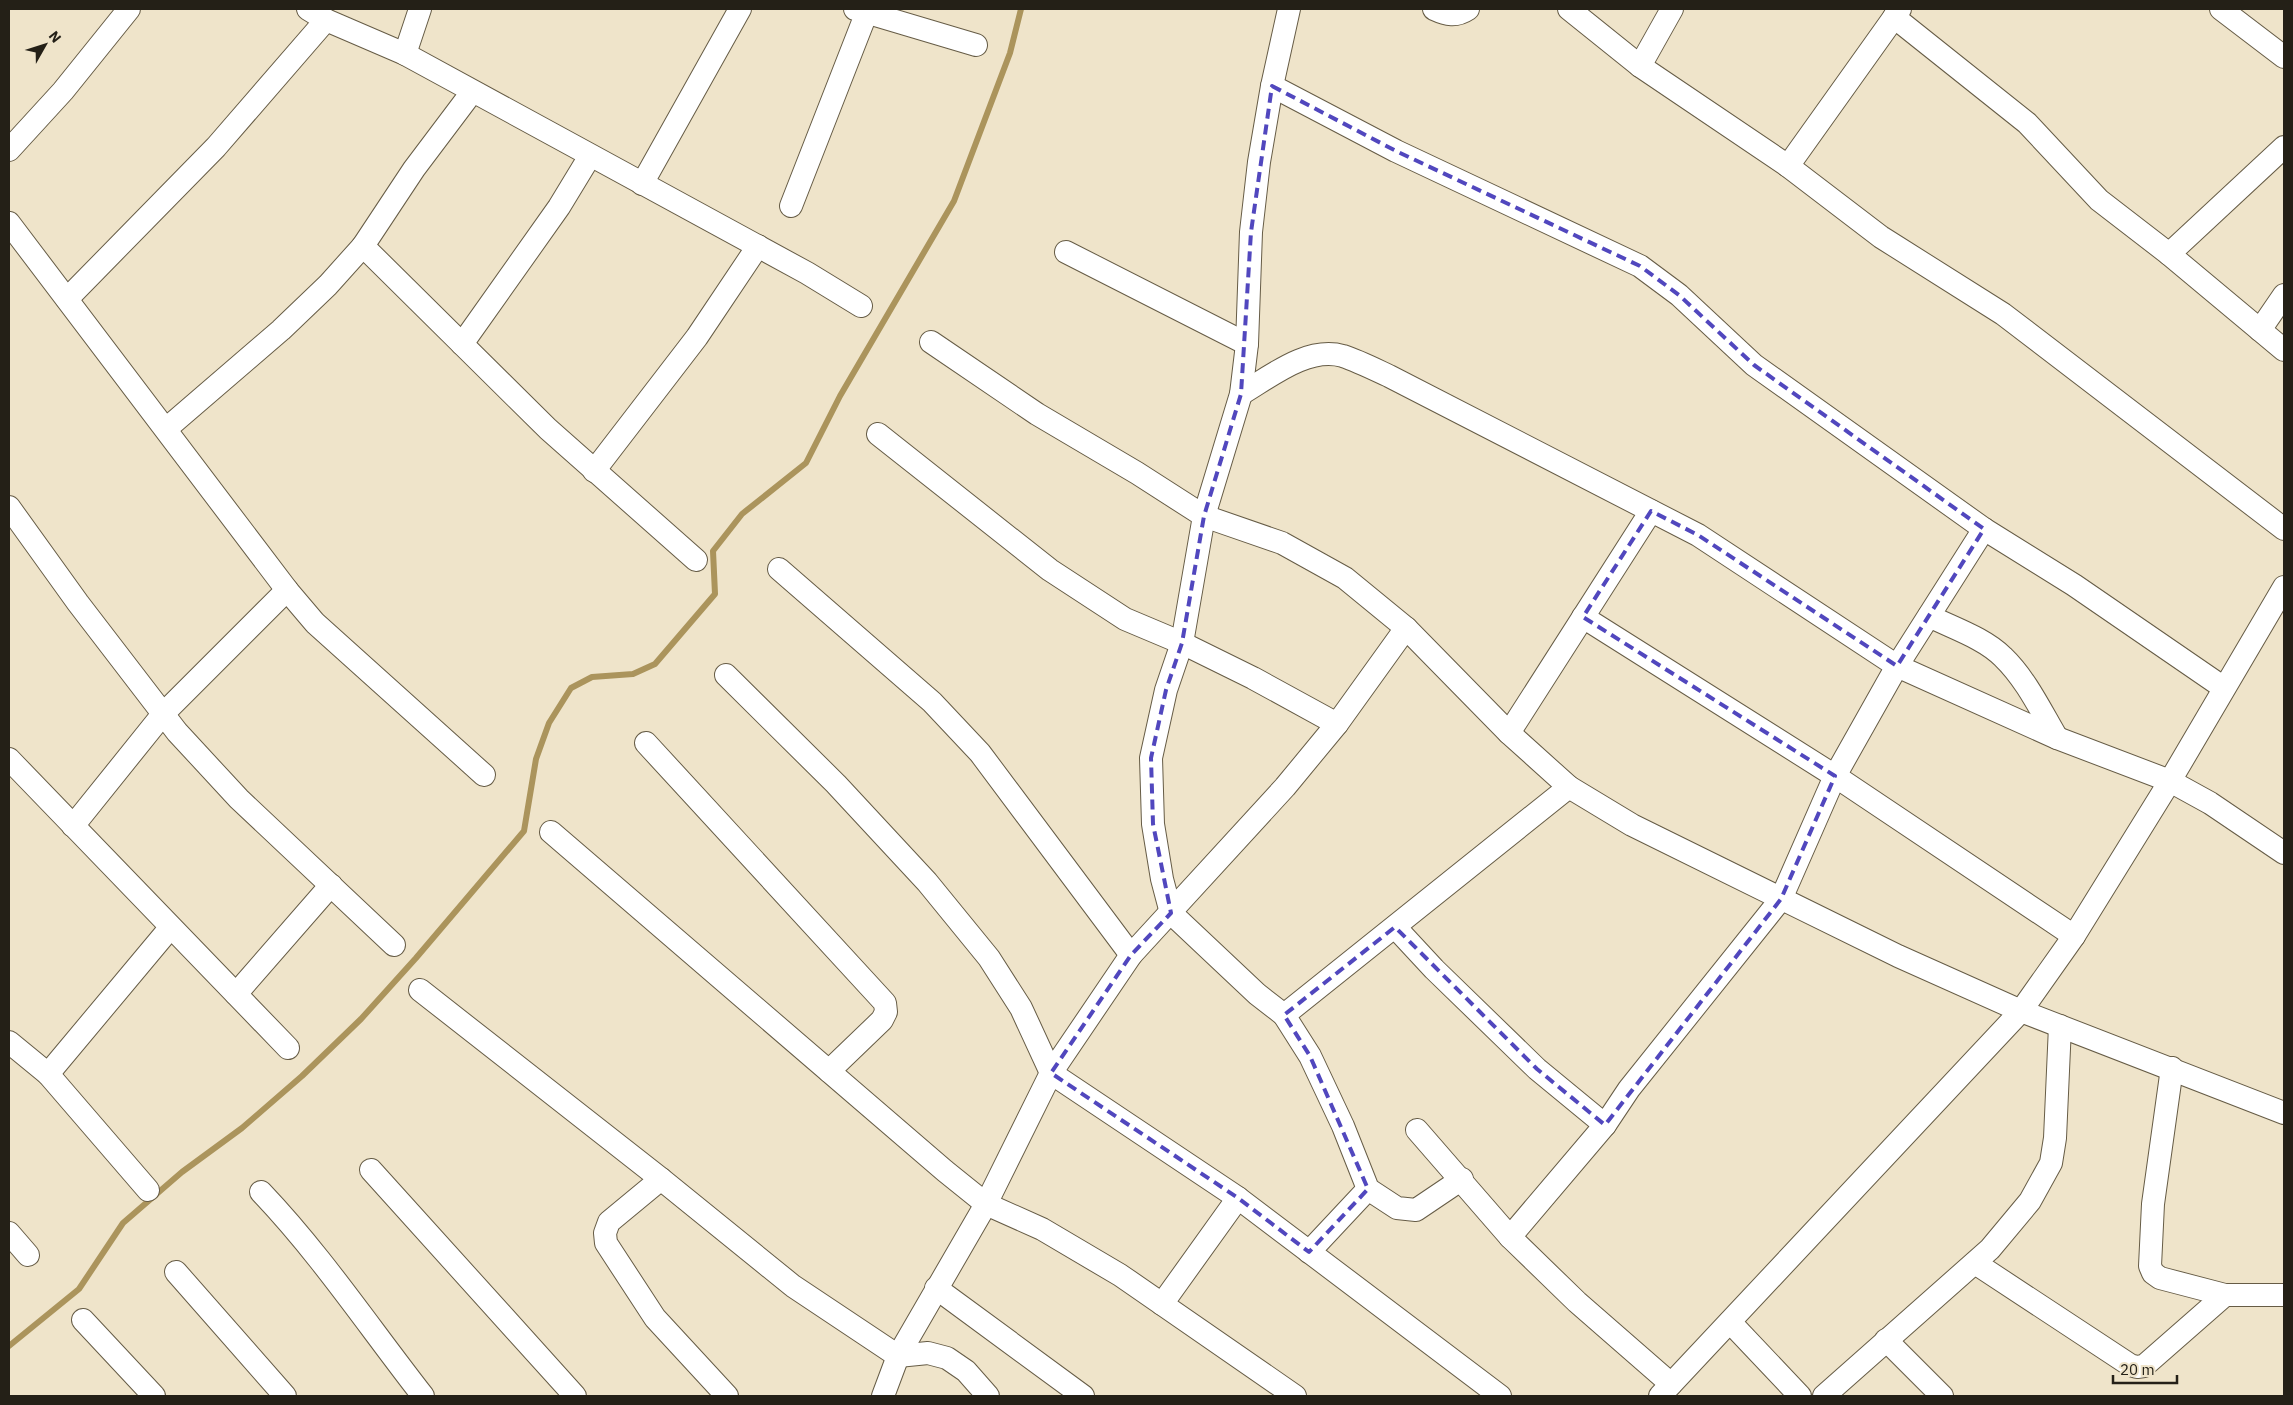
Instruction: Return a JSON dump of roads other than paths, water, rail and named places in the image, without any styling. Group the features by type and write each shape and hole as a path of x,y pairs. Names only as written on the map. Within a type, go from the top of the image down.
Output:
{"street":[{"path":"9,150 63,92 129,9"},
{"path":"405,54 420,9"},
{"path":"642,184 740,9"},
{"path":"1289,9 1272,86 1259,162 1252,232 1247,344 1241,394 1204,516 1182,643 1166,690 1151,758 1153,824 1162,879 1171,913 1257,994 1284,1015 1310,1056 1343,1126 1368,1189 1397,1208 1416,1210 1462,1178"},
{"path":"1434,9 1446,15 1458,15 1468,9"},
{"path":"1569,9 1640,66 1788,166 1881,237 2003,314 2284,529"},
{"path":"1640,66 1672,9"},
{"path":"2221,9 2284,57"},
{"path":"791,206 863,10 976,44"},
{"path":"1788,166 1897,13 2027,123 2099,200 2169,254 2284,350"},
{"path":"66,299 216,147 317,14 405,54 758,246 861,306"},
{"path":"1272,86 1396,151 1640,266 1679,295 1754,366 1984,530 2074,585 2224,688"},
{"path":"166,429 281,330 363,246 414,169 472,92"},
{"path":"2169,254 2284,147"},
{"path":"462,344 559,207 590,156"},
{"path":"9,223 287,590 315,623 484,775"},
{"path":"363,246 548,429 696,560"},
{"path":"594,471 697,337 758,246"},
{"path":"1066,252 1247,344"},
{"path":"2260,330 2284,295"},
{"path":"931,342 1037,414 1137,473 1204,516 1282,543 1344,578 1406,628 1509,733 1569,787 1632,825 1898,956 2021,1011 2284,1113"},
{"path":"1241,394 1299,360 1319,354 1342,356 1389,376 1706,540 1897,666 2057,738 2170,781 2210,803 2284,853"},
{"path":"878,434 1050,570 1125,619 1182,643 1253,678 1337,724"},
{"path":"9,507 78,603 163,714 239,799 394,946"},
{"path":"1509,733 1651,511"},
{"path":"1510,1237 1605,1125 1629,1089 1780,899 1835,776 1897,666 1984,530"},
{"path":"779,569 932,702 980,754 1131,955"},
{"path":"1417,1130 1462,1178 1510,1237 1666,1390 2021,1011 2074,936 2170,781 2284,588"},
{"path":"73,826 163,714 287,590"},
{"path":"1929,616 1979,641 2003,656 2019,676 2057,738"},
{"path":"1583,617 1835,776 2074,936"},
{"path":"884,1396 898,1356 986,1204 1051,1073 1131,955 1284,787 1337,724 1406,628"},
{"path":"726,675 836,784 927,882 989,958 1021,1008 1051,1073 1238,1198 1500,1396"},
{"path":"646,743 885,1003 886,1012 882,1020 829,1071"},
{"path":"9,759 170,928 288,1048"},
{"path":"1284,1015 1569,787"},
{"path":"551,832 986,1204 1042,1229 1074,1246 1295,1396"},
{"path":"236,994 331,885"},
{"path":"1395,927 1434,969 1538,1069 1605,1125"},
{"path":"48,1074 170,928"},
{"path":"420,990 662,1179 793,1286 898,1356 928,1353 947,1358 966,1371 988,1396"},
{"path":"1824,1396 1990,1249 2030,1200 2051,1163 2060,1026"},
{"path":"9,1042 48,1074 148,1190"},
{"path":"2172,1068 2153,1204 2150,1266 2153,1273 2160,1278 2225,1295 2284,1295"},
{"path":"371,1170 575,1396"},
{"path":"662,1179 609,1222 606,1243 655,1318 727,1396"},
{"path":"1309,1252 1368,1189"},
{"path":"261,1192 292,1225 348,1294 423,1396"},
{"path":"1162,1304 1238,1198"},
{"path":"9,1233 28,1255"},
{"path":"1975,1262 2130,1365 2137,1367 2144,1366 2225,1295"},
{"path":"176,1272 285,1396"},
{"path":"936,1288 1083,1396"},
{"path":"83,1320 154,1396"},
{"path":"1730,1322 1800,1396"},
{"path":"1886,1340 1942,1396"}],"waterway":[{"path":"9,1346 79,1289 123,1223 182,1172 242,1128 302,1076 361,1019 416,958 524,831 536,759 549,723 571,688 592,677 633,674 655,664 715,594 713,551 742,514 806,463 840,396 954,201 1010,53 1021,9"}]}
